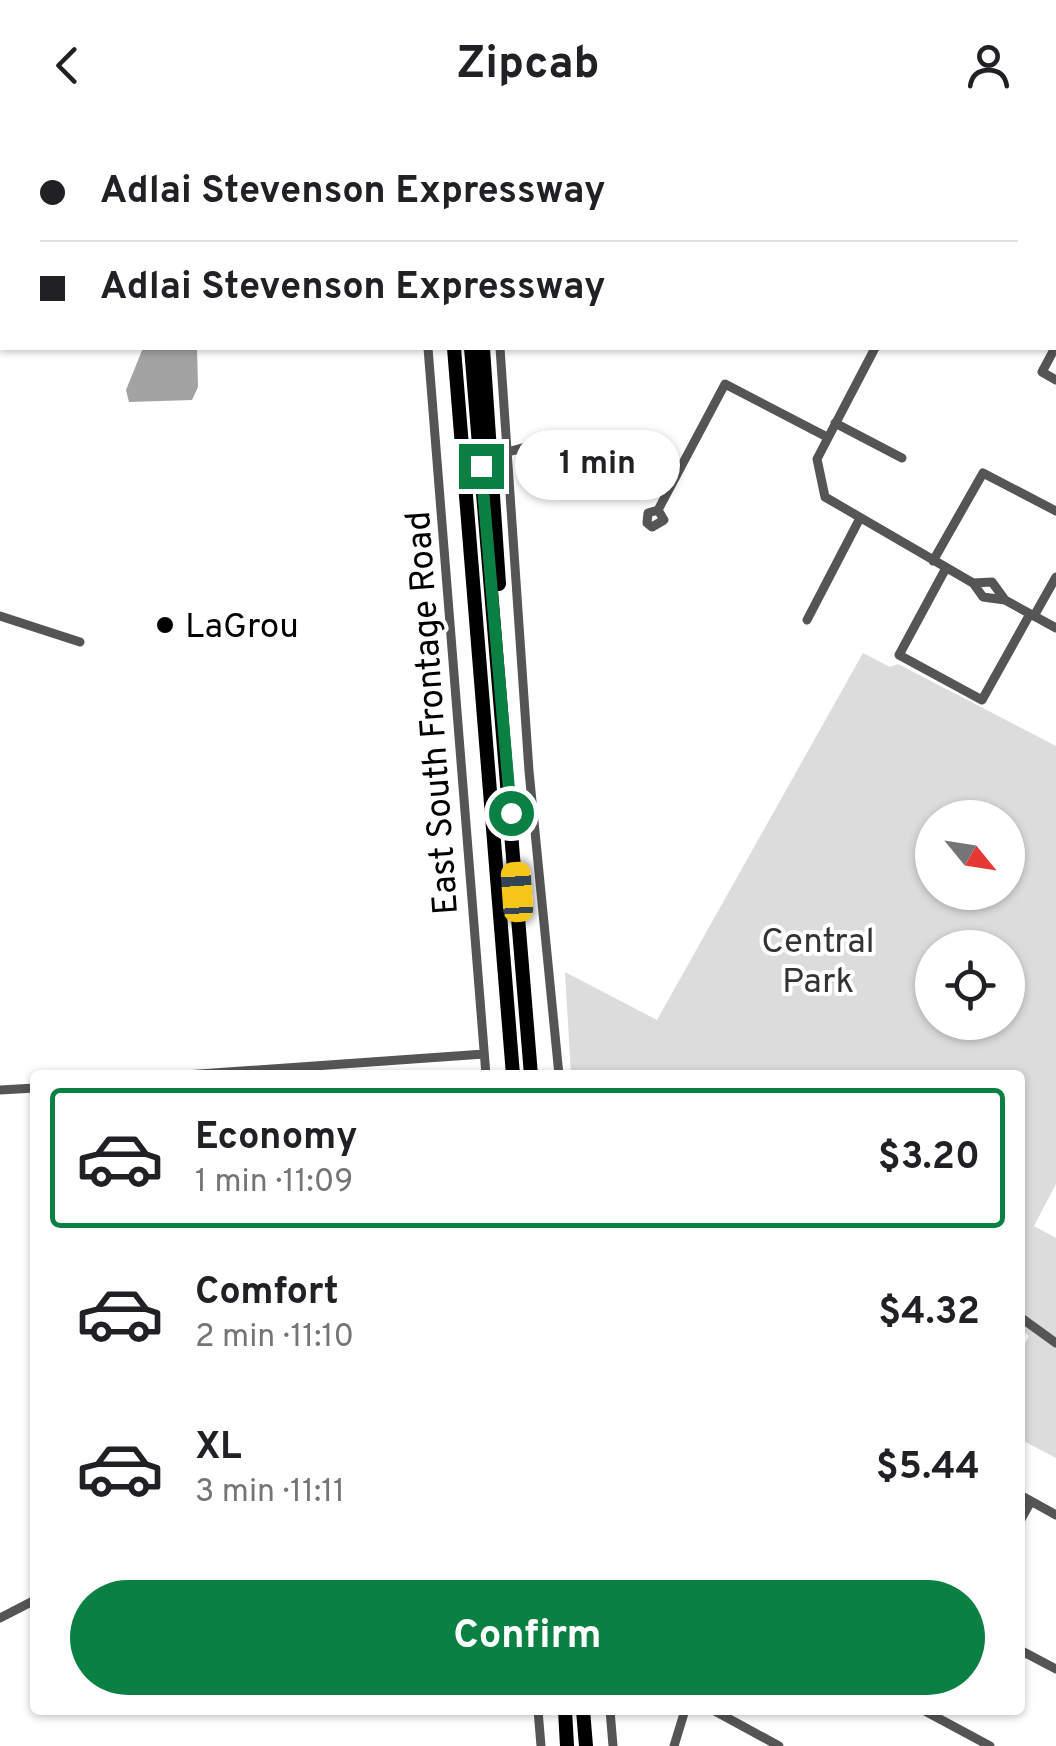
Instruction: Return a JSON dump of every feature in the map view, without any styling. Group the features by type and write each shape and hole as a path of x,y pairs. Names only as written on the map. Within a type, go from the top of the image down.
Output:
{"highway":[{"path":"454,350 513,1070"},
{"path":"471,350 531,1070"},
{"path":"484,350 499,562 498,665"},
{"path":"565,1715 567,1746"},
{"path":"583,1715 586,1746"}],"street":[{"name":"East South Frontage Road","path":"428,350 466,776 486,1070"},
{"path":"500,350 529,771 559,1070"},
{"path":"872,350 817,458 820,490 831,504 974,583 983,598 1004,600 1056,628"},
{"path":"1054,350 1042,372 1056,380"},
{"path":"658,510 725,384 827,437"},
{"path":"835,423 902,458"},
{"path":"507,452 590,434 606,437 614,448"},
{"path":"933,562 983,473 1056,510"},
{"path":"807,620 860,520"},
{"path":"946,568 899,655 982,700 1056,576"},
{"path":"974,583 992,582 1004,600"},
{"path":"0,616 80,642"},
{"path":"274,1070 484,1054"},
{"path":"0,1090 30,1088"},
{"path":"1025,1321 1056,1343"},
{"path":"1025,1498 1056,1515"},
{"path":"1025,1512 1031,1501"},
{"path":"0,1618 30,1603"},
{"path":"1025,1653 1055,1668"},
{"path":"538,1715 541,1746"},
{"path":"610,1715 612,1746"},
{"path":"674,1746 684,1715"},
{"path":"735,1715 779,1746"},
{"path":"932,1715 990,1746"}],"green space":[{"name":"Central Park","path":"863,653 890,667 898,664 1056,746 1056,1184 1034,1226 1056,1238 1056,1458 1025,1442 1025,1343 1029,1336 1025,1332 1025,1070 571,1070 565,972 657,1020"}],"shaded area":[{"path":"142,350 197,350 198,387 192,400 129,402 126,390"}],"place":[{"name":"LaGrou","path":"165,625"}],"route":[{"path":"481,466 511,813"}]}
